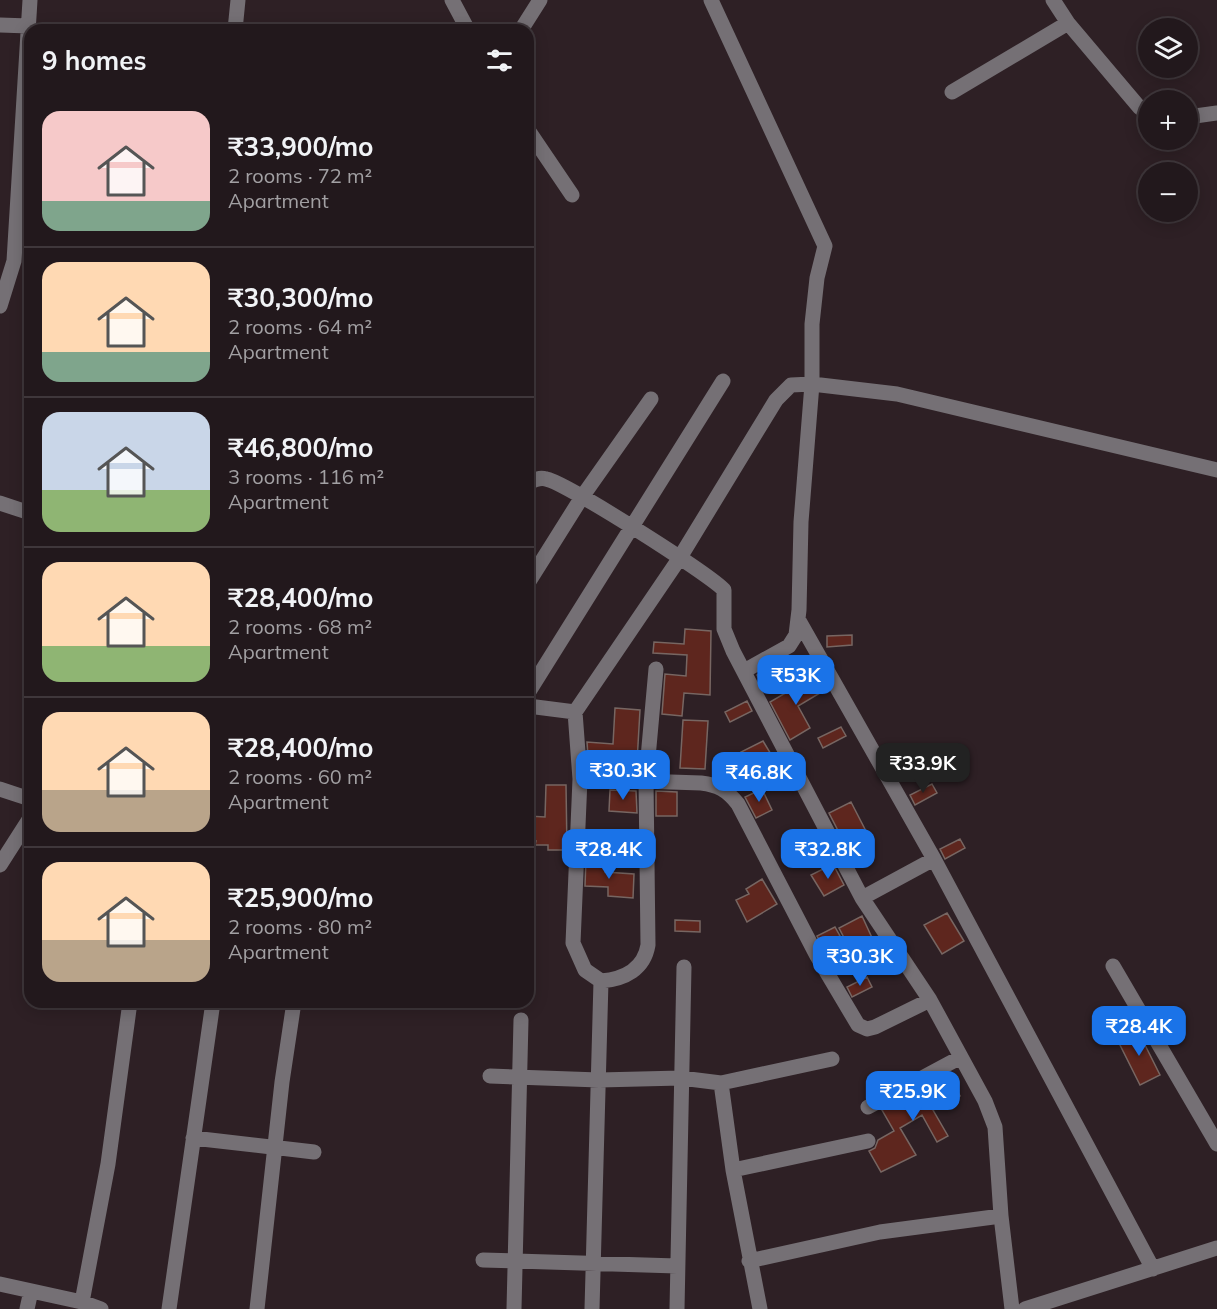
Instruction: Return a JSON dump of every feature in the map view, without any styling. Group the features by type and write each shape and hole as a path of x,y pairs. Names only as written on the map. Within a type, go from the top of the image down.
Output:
{"street":[{"path":"29,24 30,0"},
{"path":"236,24 238,0"},
{"path":"452,0 465,24"},
{"path":"525,24 540,0"},
{"path":"711,0 825,246 812,324 812,384 801,522 796,634 789,646 744,671"},
{"path":"1053,0 1068,23 1138,106"},
{"path":"952,92 1068,23"},
{"path":"0,25 24,26"},
{"path":"0,306 14,261 24,104"},
{"path":"1198,116 1217,114"},
{"path":"534,139 572,195"},
{"path":"534,683 723,381"},
{"path":"656,669 646,780 646,958 638,968 613,980 601,981 585,970 573,943 580,779 575,712 679,559 776,400 792,386 812,384 897,394 1217,470"},
{"path":"534,573 582,497 651,399"},
{"path":"534,481 545,478 582,497 724,590 724,629 744,671 862,898 930,1000 986,1101 995,1127 1001,1216 1012,1309"},
{"path":"1,509 24,512"},
{"path":"798,619 934,859 1153,1269"},
{"path":"534,707 575,712"},
{"path":"580,779 646,780 716,785 731,795 817,956 858,1025 867,1029 875,1027 930,1000"},
{"path":"0,789 24,797"},
{"path":"0,866 24,828"},
{"path":"862,898 934,859"},
{"path":"1113,966 1217,1144"},
{"path":"677,1309 684,967"},
{"path":"592,1309 601,981"},
{"path":"82,1302 108,1164 129,1008"},
{"path":"169,1309 212,1008"},
{"path":"257,1309 274,1148 293,1008"},
{"path":"514,1309 521,1020"},
{"path":"868,1107 961,1057"},
{"path":"490,1076 599,1080 681,1078 721,1083 832,1059"},
{"path":"721,1083 732,1170 760,1309"},
{"path":"193,1138 314,1152"},
{"path":"732,1170 868,1141"},
{"path":"749,1260 880,1232 1001,1216"},
{"path":"1025,1309 1217,1248"},
{"path":"483,1260 677,1266"},
{"path":"0,1284 82,1302 101,1309"},
{"path":"27,1309 32,1291"}],"building":[{"path":"685,629 711,631 710,695 684,693 682,716 662,714 665,674 686,676 687,655 653,653 654,642 684,644"},
{"path":"852,635 852,645 827,647 827,636"},
{"path":"775,665 780,673 761,683 757,675"},
{"path":"816,675 825,690 798,706 810,728 790,740 770,702"},
{"path":"747,701 752,711 730,722 725,712"},
{"path":"615,708 640,710 637,762 611,761 610,770 589,770 587,742 613,744"},
{"path":"683,720 708,721 705,769 680,768"},
{"path":"841,727 846,736 823,748 818,738"},
{"path":"763,741 784,776 761,787 741,752"},
{"path":"932,784 937,793 915,805 910,795"},
{"path":"546,785 566,785 567,850 548,850 548,845 535,845 534,816 545,817"},
{"path":"762,789 772,810 756,818 745,797"},
{"path":"610,790 636,791 637,813 609,811"},
{"path":"656,791 677,792 677,816 656,816"},
{"path":"851,802 870,839 848,850 829,813"},
{"path":"960,839 965,848 945,859 940,849"},
{"path":"586,859 605,861 605,872 634,874 633,898 608,896 608,887 585,886"},
{"path":"833,864 844,885 824,896 811,875"},
{"path":"762,879 777,904 747,922 736,900 749,894 746,889"},
{"path":"947,913 964,941 942,954 924,925"},
{"path":"862,916 873,940 851,951 839,928"},
{"path":"675,920 700,921 700,932 675,931"},
{"path":"835,927 840,936 822,945 817,936"},
{"path":"867,977 872,987 852,997 847,987"},
{"path":"1137,1029 1160,1075 1140,1085 1117,1039"},
{"path":"950,1076 960,1096 933,1110 948,1136 937,1142 922,1115 900,1128 916,1155 881,1172 869,1151 875,1148 878,1140 894,1131 882,1110"}]}
